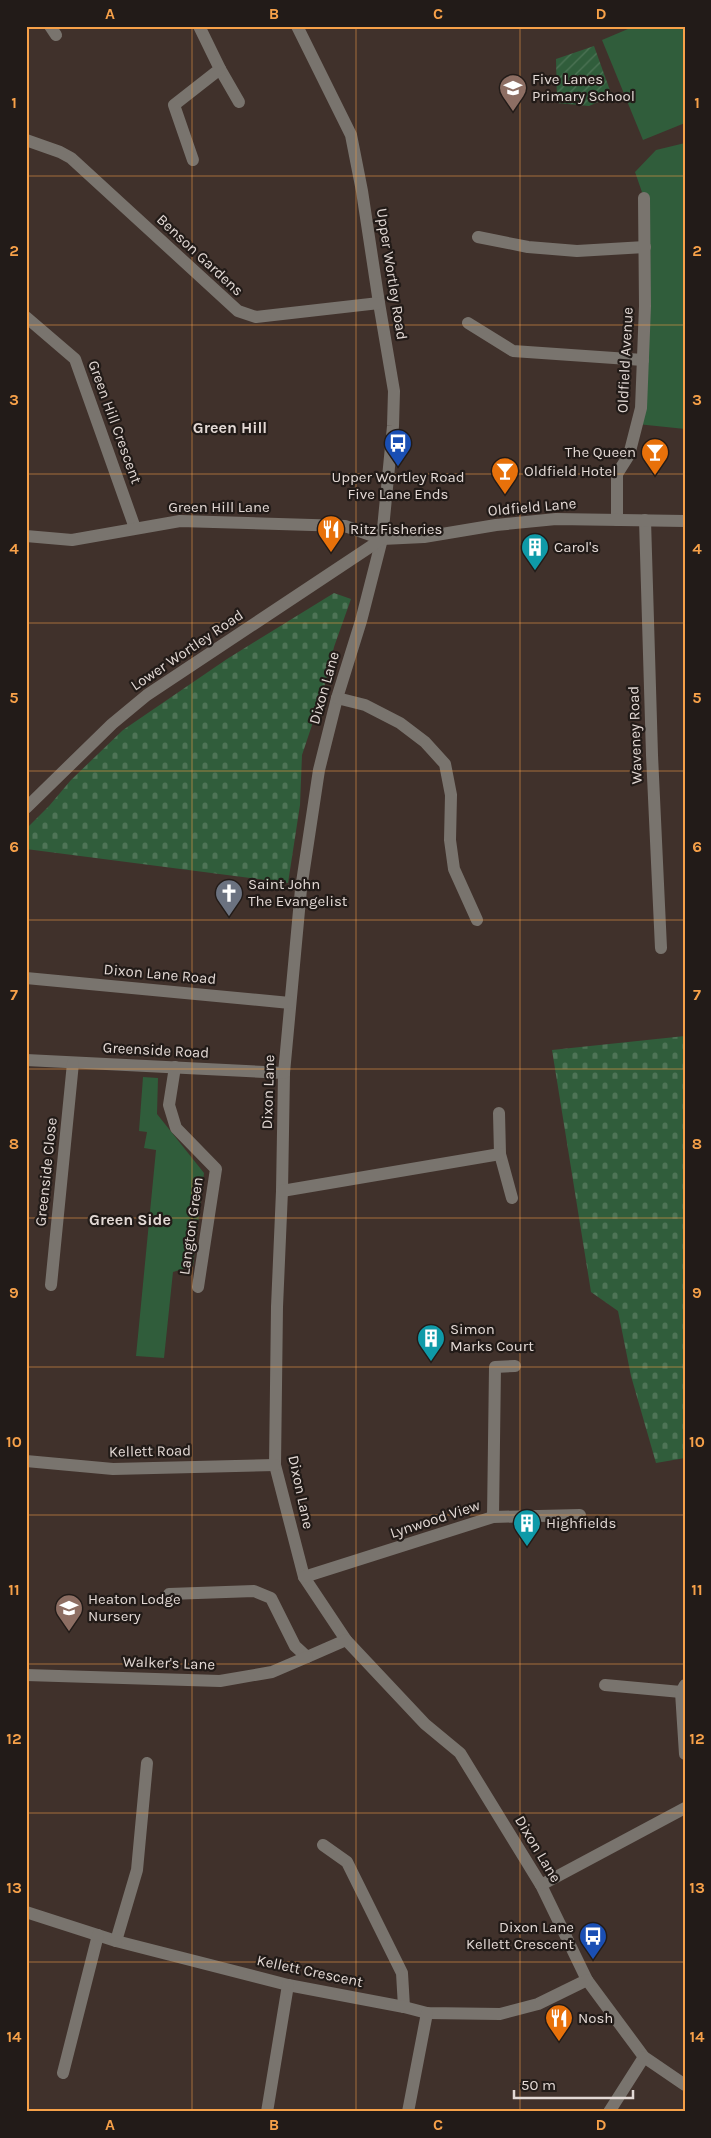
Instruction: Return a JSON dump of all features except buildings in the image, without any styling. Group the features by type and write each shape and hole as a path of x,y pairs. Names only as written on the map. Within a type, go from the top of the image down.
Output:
{"street":[{"path":"199,26 239,102"},
{"name":"Upper Wortley Road","path":"297,26 351,135 362,190 394,391 393,426 382,539"},
{"path":"193,160 174,105 220,69"},
{"name":"Benson Gardens","path":"26,140 71,158 238,311 256,317 379,302"},
{"name":"Oldfield Avenue","path":"618,520 617,474 629,455 641,408 645,247 644,198"},
{"path":"478,237 528,247 577,251 645,247"},
{"name":"Green Hill Crescent","path":"26,317 75,359 135,528"},
{"path":"468,323 513,351 643,360"},
{"name":"Oldfield Lane","path":"382,539 424,537 496,525 556,519 685,521"},
{"name":"Waveney Road","path":"645,520 652,755 661,948"},
{"name":"Green Hill Lane","path":"26,536 72,540 180,521 345,526 382,539"},
{"name":"Dixon Lane","path":"382,539 361,621 337,698 318,770 301,889 284,1073 282,1191 277,1308 275,1465 304,1577 346,1640 425,1724 460,1753 541,1885 587,1980 644,2057 685,2085"},
{"name":"Lower Wortley Road","path":"26,808 112,724 147,695 382,539"},
{"path":"337,698 365,705 400,723 425,742 445,764 451,795 450,840 454,869 477,920"},
{"name":"Dixon Lane Road","path":"26,978 290,1003"},
{"name":"Greenside Road","path":"26,1060 284,1073"},
{"name":"Greenside Close","path":"51,1285 73,1063"},
{"name":"Langton Green","path":"175,1067 169,1105 176,1128 216,1169 198,1287"},
{"path":"499,1113 500,1154 512,1198"},
{"path":"282,1191 500,1154"},
{"path":"493,1517 495,1367 515,1366"},
{"name":"Kellett Road","path":"26,1461 112,1469 275,1465"},
{"name":"Lynwood View","path":"304,1577 493,1517 580,1515"},
{"path":"169,1594 254,1591 271,1598 296,1646 307,1657 346,1640"},
{"name":"Walker's Lane","path":"26,1675 220,1681 272,1672 307,1657"},
{"path":"605,1685 683,1689 685,1754"},
{"path":"116,1941 138,1870 147,1763"},
{"path":"541,1885 685,1808"},
{"path":"323,1845 347,1862 402,1974 404,2006"},
{"name":"Kellett Crescent","path":"26,1912 116,1941 288,1985 404,2006 427,2013 500,2014 538,2004 587,1980"},
{"path":"64,2072 98,1935"},
{"path":"267,2112 288,1985"},
{"path":"408,2112 427,2013"},
{"path":"609,2112 644,2057"}],"green space":[{"path":"635,26 685,26 685,123 643,140 602,40"},
{"path":"594,46 612,96 589,106 557,103 556,59"},
{"path":"685,143 685,429 637,424 644,198 635,172 656,150"},
{"path":"334,593 351,599 334,647 323,692 302,755 300,805 288,883 26,849 26,829 71,780 123,730 227,659"},
{"path":"685,1036 685,1458 656,1463 631,1376 618,1311 591,1292 552,1050"},
{"path":"143,1077 158,1078 157,1114 204,1173 193,1266 173,1272 164,1358 136,1356 156,1150 144,1148 147,1132 139,1131"}],"place":[{"name":"Five Lanes Primary School","path":"513,112"},
{"name":"Upper Wortley Road Five Lane Ends","path":"398,467"},
{"name":"The Queen","path":"655,476"},
{"name":"Oldfield Hotel","path":"505,495"},
{"name":"Ritz Fisheries","path":"331,553"},
{"name":"Carol's","path":"535,571"},
{"name":"Saint John The Evangelist","path":"229,917"},
{"name":"Simon Marks Court","path":"431,1362"},
{"name":"Highfields","path":"527,1547"},
{"name":"Heaton Lodge Nursery","path":"69,1632"},
{"name":"Dixon Lane Kellett Crescent","path":"593,1960"},
{"name":"Nosh","path":"559,2042"}],"district":[{"name":"Green Hill","path":"230,427"},
{"name":"Green Side","path":"130,1219"}]}
